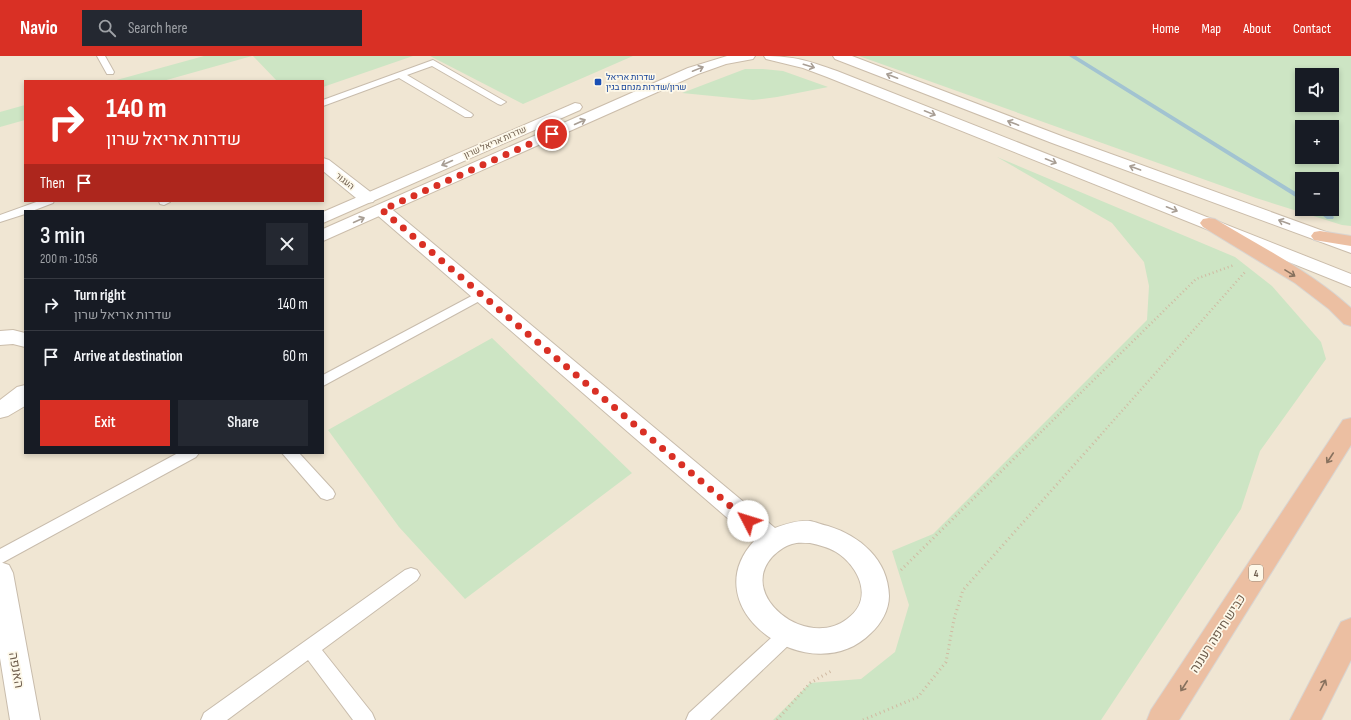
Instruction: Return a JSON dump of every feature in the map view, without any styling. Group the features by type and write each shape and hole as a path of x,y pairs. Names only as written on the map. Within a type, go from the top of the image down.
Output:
{"highway":[{"path":"1209,223 1306,282 1339,307 1351,319"},
{"path":"1320,236 1351,241"},
{"name":"כביש חיפה רעננה","path":"1162,720 1351,426"},
{"path":"1305,720 1351,631"}],"street":[{"name":"שדרות אריאל שרון","path":"324,218 374,204 694,71 723,61 748,56"},
{"path":"772,56 808,65 832,74 1209,223 1351,281"},
{"path":"840,56 1058,140 1351,247"},
{"path":"630,83 679,61"},
{"name":"שדרות אריאל שרון","path":"324,235 374,204 586,102"},
{"name":"העגור","path":"324,164 374,204 772,541"},
{"path":"0,418 14,402"},
{"path":"810,532 830,537 849,546 862,560 872,575 875,592 872,609 863,624 848,635 829,641 808,640 788,634 770,623 756,606 750,588 750,570 758,553 772,541 790,534 810,532"},
{"name":"האנפה","path":"0,573 25,720"}],"lane":[{"path":"101,56 110,72"},
{"path":"324,103 433,63 501,102"},
{"path":"400,75 468,115"},
{"path":"0,218 46,202"},
{"path":"324,380 481,295"},
{"path":"0,556 188,454"},
{"path":"291,454 328,494"},
{"path":"210,720 411,575"},
{"path":"696,720 788,634"},
{"path":"310,648 365,720"}],"path":[{"path":"896,575 1196,279 1260,254"},
{"path":"863,720 918,697 946,662 954,619 963,590 1260,254"},
{"path":"776,720 810,683 835,668"}],"shaded area":[{"path":"0,56 1351,56 1351,720 0,720"}],"green space":[{"path":"204,56 252,56 167,80 117,80"},
{"path":"253,56 413,56 324,87 324,80 276,80"},
{"path":"430,56 633,56 523,104"},
{"path":"859,56 1351,56 1351,226 1342,225 1313,216 1339,216 1339,172 1295,172 1295,210 1256,198"},
{"path":"745,69 783,71 828,87 753,100 682,93"},
{"path":"24,105 24,120 0,127 0,112"},
{"path":"997,157 1235,257 1272,286 1321,342 1326,359 1260,451 1241,509 1101,720 773,720 810,683 861,679 895,652 909,605 892,551 933,534 1147,320 1149,286 1144,262 1112,223"},
{"path":"492,338 632,473 465,599 399,527 328,430"}],"waterway":[{"path":"1072,56 1295,195"}],"place":[{"name":"שדרות אריאל שרון/שדרות מנחם בגין","path":"598,82"}],"route":[{"path":"552,134 382,210 748,521"}]}
